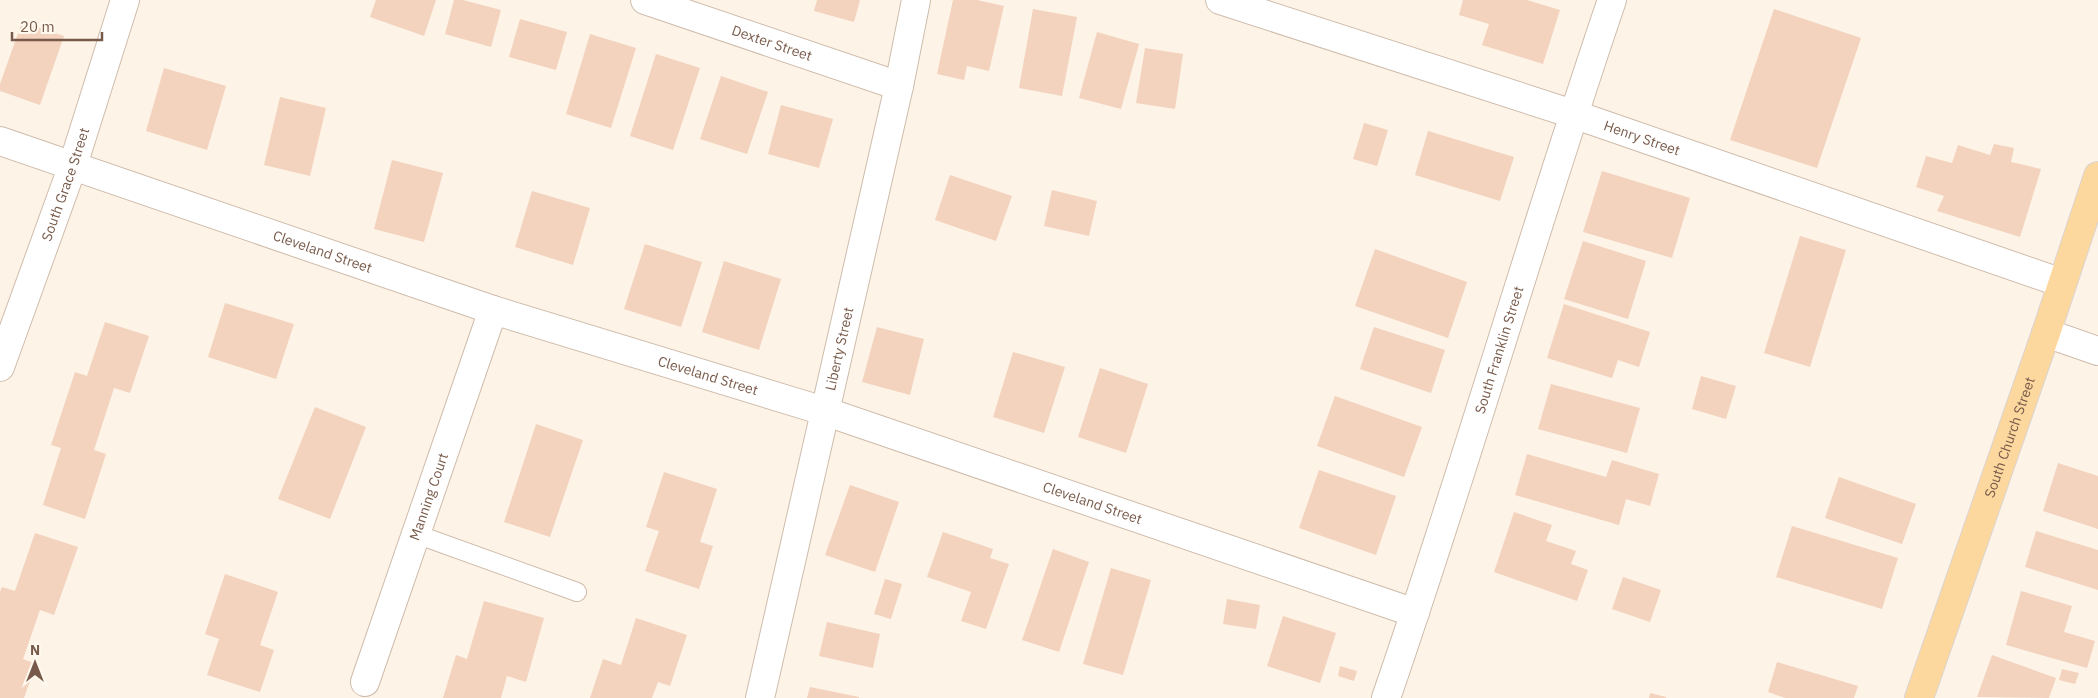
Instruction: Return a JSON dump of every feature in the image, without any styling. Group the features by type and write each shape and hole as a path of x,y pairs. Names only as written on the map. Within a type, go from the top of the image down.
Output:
{"main road":[{"name":"South Church Street","path":"1919,698 2046,333 2098,176"}],"street":[{"name":"South Grace Street","path":"0,367 73,165 125,0"},
{"name":"Dexter Street","path":"645,0 899,86"},
{"name":"Liberty Street","path":"760,698 899,86 916,0"},
{"name":"Henry Street","path":"1220,0 1573,114 2062,283"},
{"name":"South Franklin Street","path":"1386,698 1415,613 1573,114 1612,0"},
{"name":"Cleveland Street","path":"0,141 493,310 824,411 1415,613"},
{"name":"Manning Court","path":"365,682 493,310"},
{"path":"2046,333 2098,351"}],"lane":[{"path":"416,534 577,592"}],"building":[{"path":"376,0 436,0 424,36 370,17"},
{"path":"454,0 463,0 501,10 491,47 445,34"},
{"path":"817,0 860,0 854,22 814,11"},
{"path":"953,0 977,0 1004,6 989,71 967,66 964,80 937,74"},
{"path":"1463,0 1527,0 1560,10 1543,64 1482,45 1489,24 1459,15"},
{"path":"1033,9 1077,17 1062,96 1019,88"},
{"path":"1774,9 1861,38 1817,168 1730,140"},
{"path":"520,19 567,32 556,70 509,57"},
{"path":"22,22 64,36 40,105 0,91 0,84"},
{"path":"1097,32 1139,44 1121,109 1079,98"},
{"path":"590,34 636,48 611,128 566,114"},
{"path":"1145,48 1183,54 1175,109 1136,103"},
{"path":"656,54 700,68 673,150 630,136"},
{"path":"164,68 226,86 207,150 146,131"},
{"path":"721,76 768,92 747,154 700,139"},
{"path":"280,97 326,108 310,176 264,165"},
{"path":"781,105 833,119 819,168 768,154"},
{"path":"1364,123 1388,130 1377,166 1353,159"},
{"path":"1428,131 1514,157 1500,201 1415,175"},
{"path":"1994,144 2014,148 2011,162 2041,169 2020,237 1937,211 1944,196 1916,187 1926,156 1952,163 1958,145 1990,155"},
{"path":"392,160 443,173 424,242 374,229"},
{"path":"1602,171 1690,198 1672,258 1583,232"},
{"path":"950,175 1012,196 996,241 935,220"},
{"path":"1052,190 1097,201 1089,236 1044,226"},
{"path":"532,191 590,208 573,265 515,247"},
{"path":"1800,236 1846,250 1810,367 1764,353"},
{"path":"1583,241 1646,261 1628,319 1564,299"},
{"path":"645,244 702,262 681,327 624,309"},
{"path":"1375,249 1467,282 1448,338 1355,306"},
{"path":"724,261 781,279 759,350 702,332"},
{"path":"225,303 294,324 276,379 208,357"},
{"path":"1564,304 1650,332 1639,367 1618,360 1612,378 1547,358"},
{"path":"105,322 149,336 130,393 114,388 94,450 106,454 85,519 43,505 61,448 51,445 75,372 87,376"},
{"path":"877,327 924,339 910,395 862,382"},
{"path":"1374,327 1445,350 1431,393 1360,369"},
{"path":"1013,352 1065,367 1044,433 993,417"},
{"path":"1100,368 1148,384 1126,453 1078,437"},
{"path":"1701,376 1736,386 1726,419 1692,409"},
{"path":"1551,384 1640,408 1627,453 1538,429"},
{"path":"1335,396 1422,427 1404,477 1317,446"},
{"path":"315,407 366,427 330,519 278,499"},
{"path":"536,424 583,440 550,537 504,522"},
{"path":"1527,454 1606,477 1612,460 1659,474 1650,506 1626,499 1619,525 1515,495"},
{"path":"2058,463 2098,476 2098,529 2043,511"},
{"path":"1319,470 1396,496 1376,555 1299,528"},
{"path":"664,472 717,489 700,542 713,546 699,589 645,571 659,531 646,527"},
{"path":"1839,477 1916,504 1902,544 1825,518"},
{"path":"850,485 899,502 875,572 825,555"},
{"path":"1514,512 1552,525 1546,541 1576,551 1571,564 1588,570 1577,601 1494,572"},
{"path":"1792,526 1898,558 1882,609 1776,577"},
{"path":"2036,531 2098,550 2098,590 2025,567"},
{"path":"943,532 993,549 990,558 1009,564 986,629 961,621 971,592 927,577"},
{"path":"35,533 78,547 54,615 40,610 23,659 36,664 24,698 0,698 0,592 2,587 15,591"},
{"path":"1053,549 1089,562 1059,652 1022,640"},
{"path":"1111,568 1151,580 1123,675 1083,664"},
{"path":"225,574 278,592 260,645 274,650 260,692 207,675 219,639 205,634"},
{"path":"1623,577 1661,590 1650,622 1612,609"},
{"path":"885,579 902,584 891,619 874,614"},
{"path":"2021,591 2072,606 2064,632 2095,641 2087,668 2006,645"},
{"path":"1227,599 1260,605 1256,629 1223,624"},
{"path":"484,601 544,618 526,682 507,676 501,698 443,698 456,655 467,659"},
{"path":"1283,616 1336,633 1320,683 1267,666"},
{"path":"636,618 687,635 670,686 658,682 652,698 590,698 603,659 621,665"},
{"path":"827,622 880,634 873,668 819,656"},
{"path":"1992,655 2056,678 2049,698 1977,697"},
{"path":"1777,662 1858,686 1854,698 1785,698 1768,692"},
{"path":"1340,666 1357,671 1354,681 1338,676"},
{"path":"2062,669 2079,673 2075,684 2059,680"},
{"path":"810,687 859,697 859,698 807,698"},
{"path":"1650,693 1666,697 1666,698 1649,698"}]}
